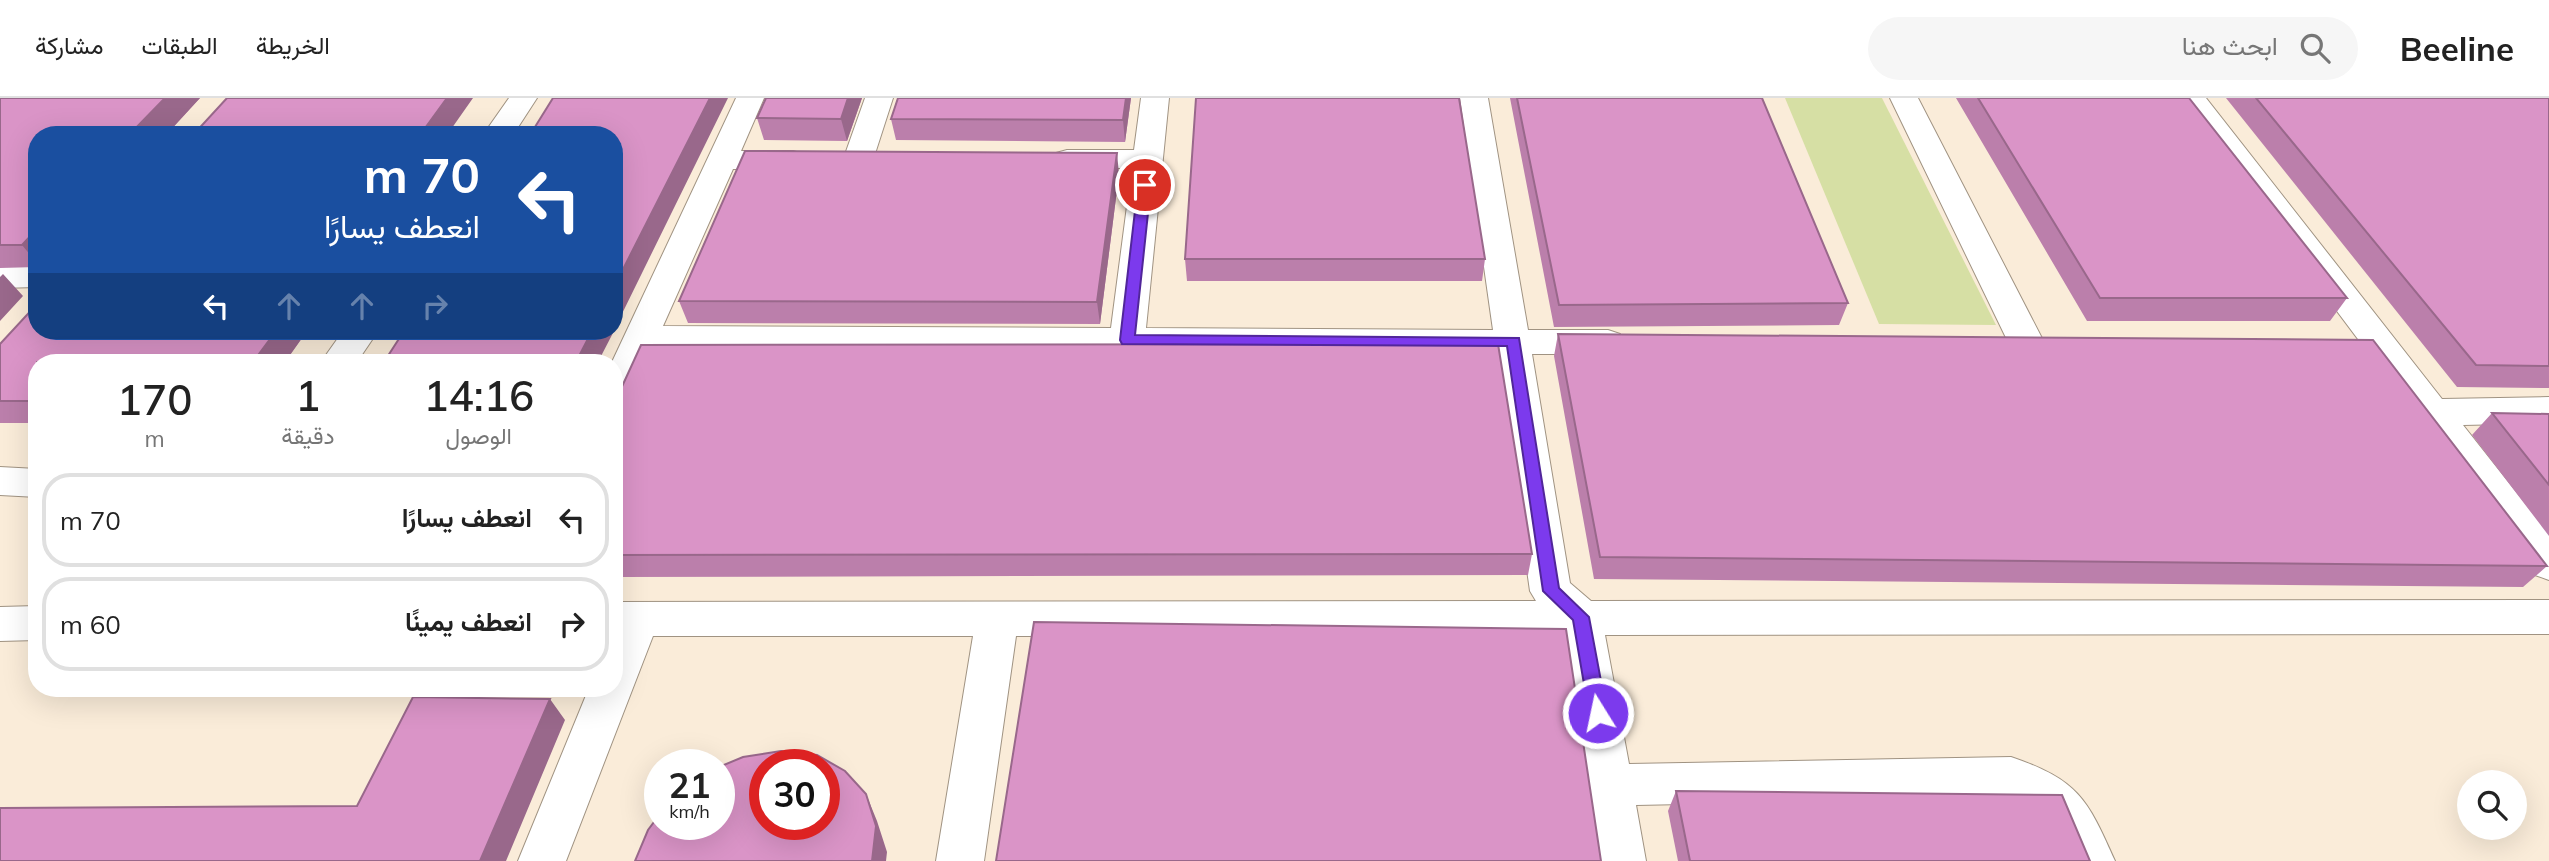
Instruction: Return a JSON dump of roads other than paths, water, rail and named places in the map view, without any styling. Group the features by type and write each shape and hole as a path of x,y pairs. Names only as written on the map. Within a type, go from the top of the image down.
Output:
{"street":[{"path":"504,126 523,98"},
{"path":"623,377 750,98"},
{"path":"722,160 848,160 879,98"},
{"path":"1127,340 1154,98"},
{"path":"1474,98 1551,591 1581,617 1622,861"},
{"path":"1904,98 2041,344 1985,343"},
{"path":"2191,98 2549,564"},
{"path":"1037,159 1148,159"},
{"path":"0,277 28,276"},
{"path":"641,338 1639,342"},
{"path":"2341,346 2382,346"},
{"path":"2432,412 2549,410"},
{"path":"0,481 28,482"},
{"path":"626,619 2549,617"},
{"path":"960,861 997,619"},
{"path":"0,624 28,623"},
{"path":"542,861 607,697"},
{"path":"1611,785 2011,777 2044,790 2061,804 2075,824 2091,861"}]}
